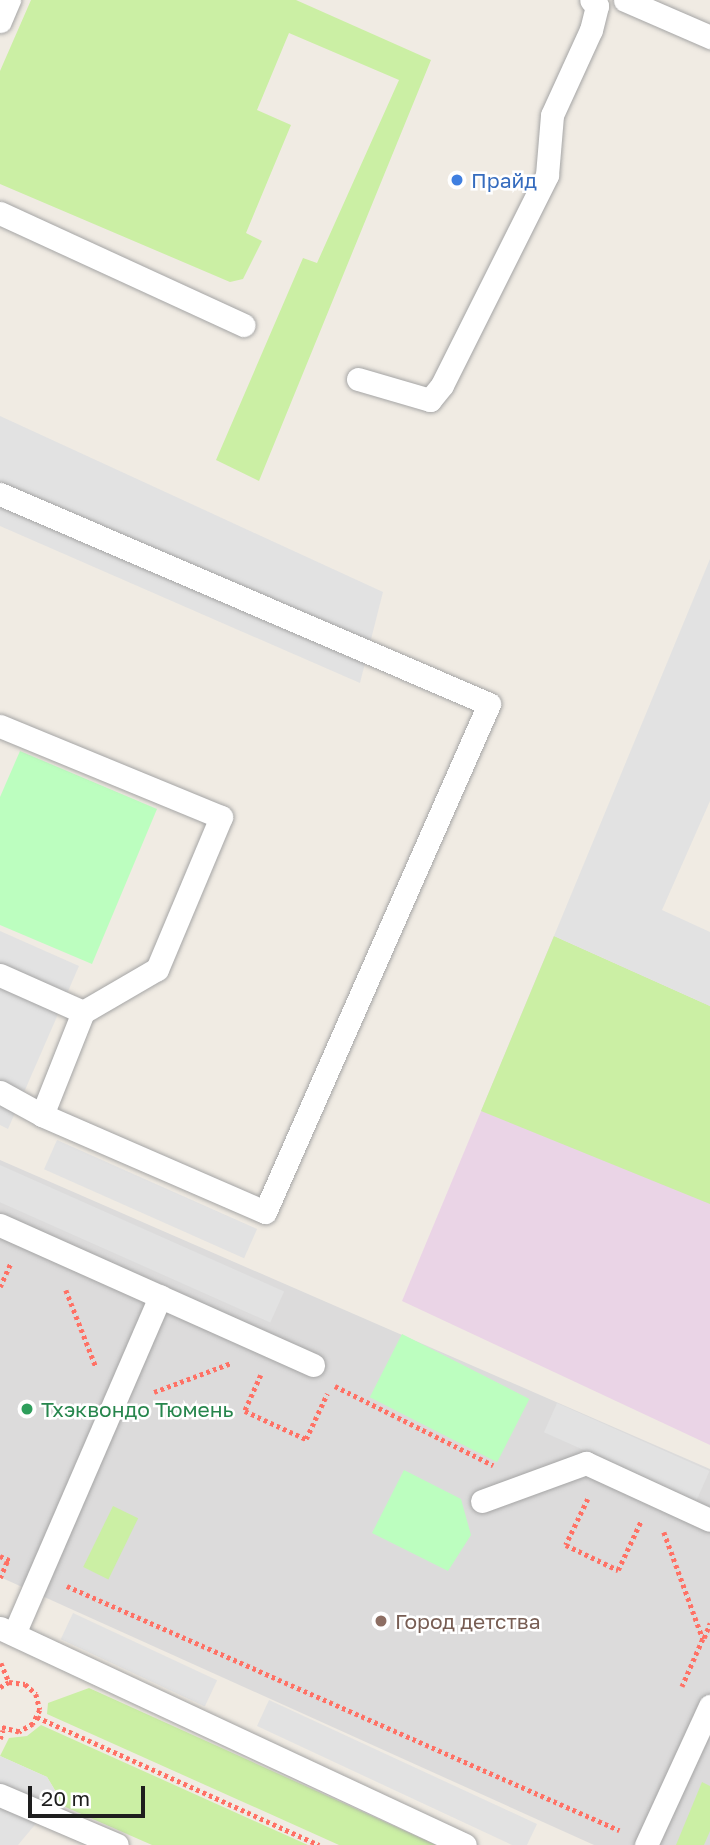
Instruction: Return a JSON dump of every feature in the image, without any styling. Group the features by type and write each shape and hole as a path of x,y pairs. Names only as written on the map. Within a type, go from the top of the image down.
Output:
{"lane":[{"path":"0,21 9,0"},
{"path":"625,0 710,37"},
{"path":"358,379 430,400 442,386 547,175 552,115 598,2"},
{"path":"0,214 244,325"},
{"path":"0,494 489,704 265,1212 42,1115 0,1092"},
{"path":"0,726 221,817 157,969 82,1012 42,1115"},
{"path":"0,975 82,1012"},
{"path":"0,1225 313,1365"},
{"path":"160,1296 40,1574 7,1631 465,1845"},
{"path":"482,1501 586,1463 710,1520"},
{"path":"647,1844 710,1706"},
{"path":"0,1795 117,1845"}],"path":[{"path":"49,1247 112,1408"},
{"path":"0,1556 647,1844"},
{"path":"0,1578 8,1559"},
{"path":"703,1639 710,1623"},
{"path":"0,1660 9,1682"},
{"path":"0,1687 9,1682 25,1684 36,1694 37,1717"},
{"path":"0,1739 2,1728 19,1732 37,1717"},
{"path":"37,1717 319,1845"}],"shaded area":[{"path":"0,416 383,592 360,683 0,526"},
{"path":"710,559 710,801 662,910 710,932 710,1006 554,936"},
{"path":"0,931 79,966 8,1129 0,1125"},
{"path":"554,936 710,1006 710,1445 402,1301"},
{"path":"57,1140 257,1229 244,1258 44,1169"},
{"path":"0,1160 710,1469 710,1845 594,1845 0,1577"},
{"path":"0,1165 284,1291 270,1323 0,1202"},
{"path":"557,1403 710,1471 697,1500 544,1432"},
{"path":"73,1613 217,1680 205,1706 61,1639"},
{"path":"269,1700 537,1824 527,1845 512,1845 257,1726"},
{"path":"0,1756 47,1777 56,1792 54,1802 18,1845 0,1845"}],"green space":[{"path":"31,0 296,0 431,60 259,481 216,460 303,258 317,263 399,80 289,33 257,110 291,125 246,233 262,241 243,279 230,282 0,184 0,71"},
{"path":"20,751 157,809 92,964 0,925 0,797"},
{"path":"554,936 710,1006 710,1204 481,1111"},
{"path":"402,1334 529,1399 497,1462 370,1397"},
{"path":"404,1470 461,1499 471,1535 448,1571 372,1533"},
{"path":"113,1506 138,1518 108,1579 83,1567"},
{"path":"89,1688 436,1845 339,1845 47,1714 48,1703"},
{"path":"41,1725 308,1845 152,1845 54,1802 56,1792 47,1777 0,1756 9,1738 27,1736"},
{"path":"702,1782 710,1786 710,1831 704,1845 676,1845"}],"place":[{"name":"Прайд","path":"457,180"},
{"name":"Тхэквондо Тюмень","path":"27,1409"},
{"name":"Город детства","path":"381,1621"}]}
